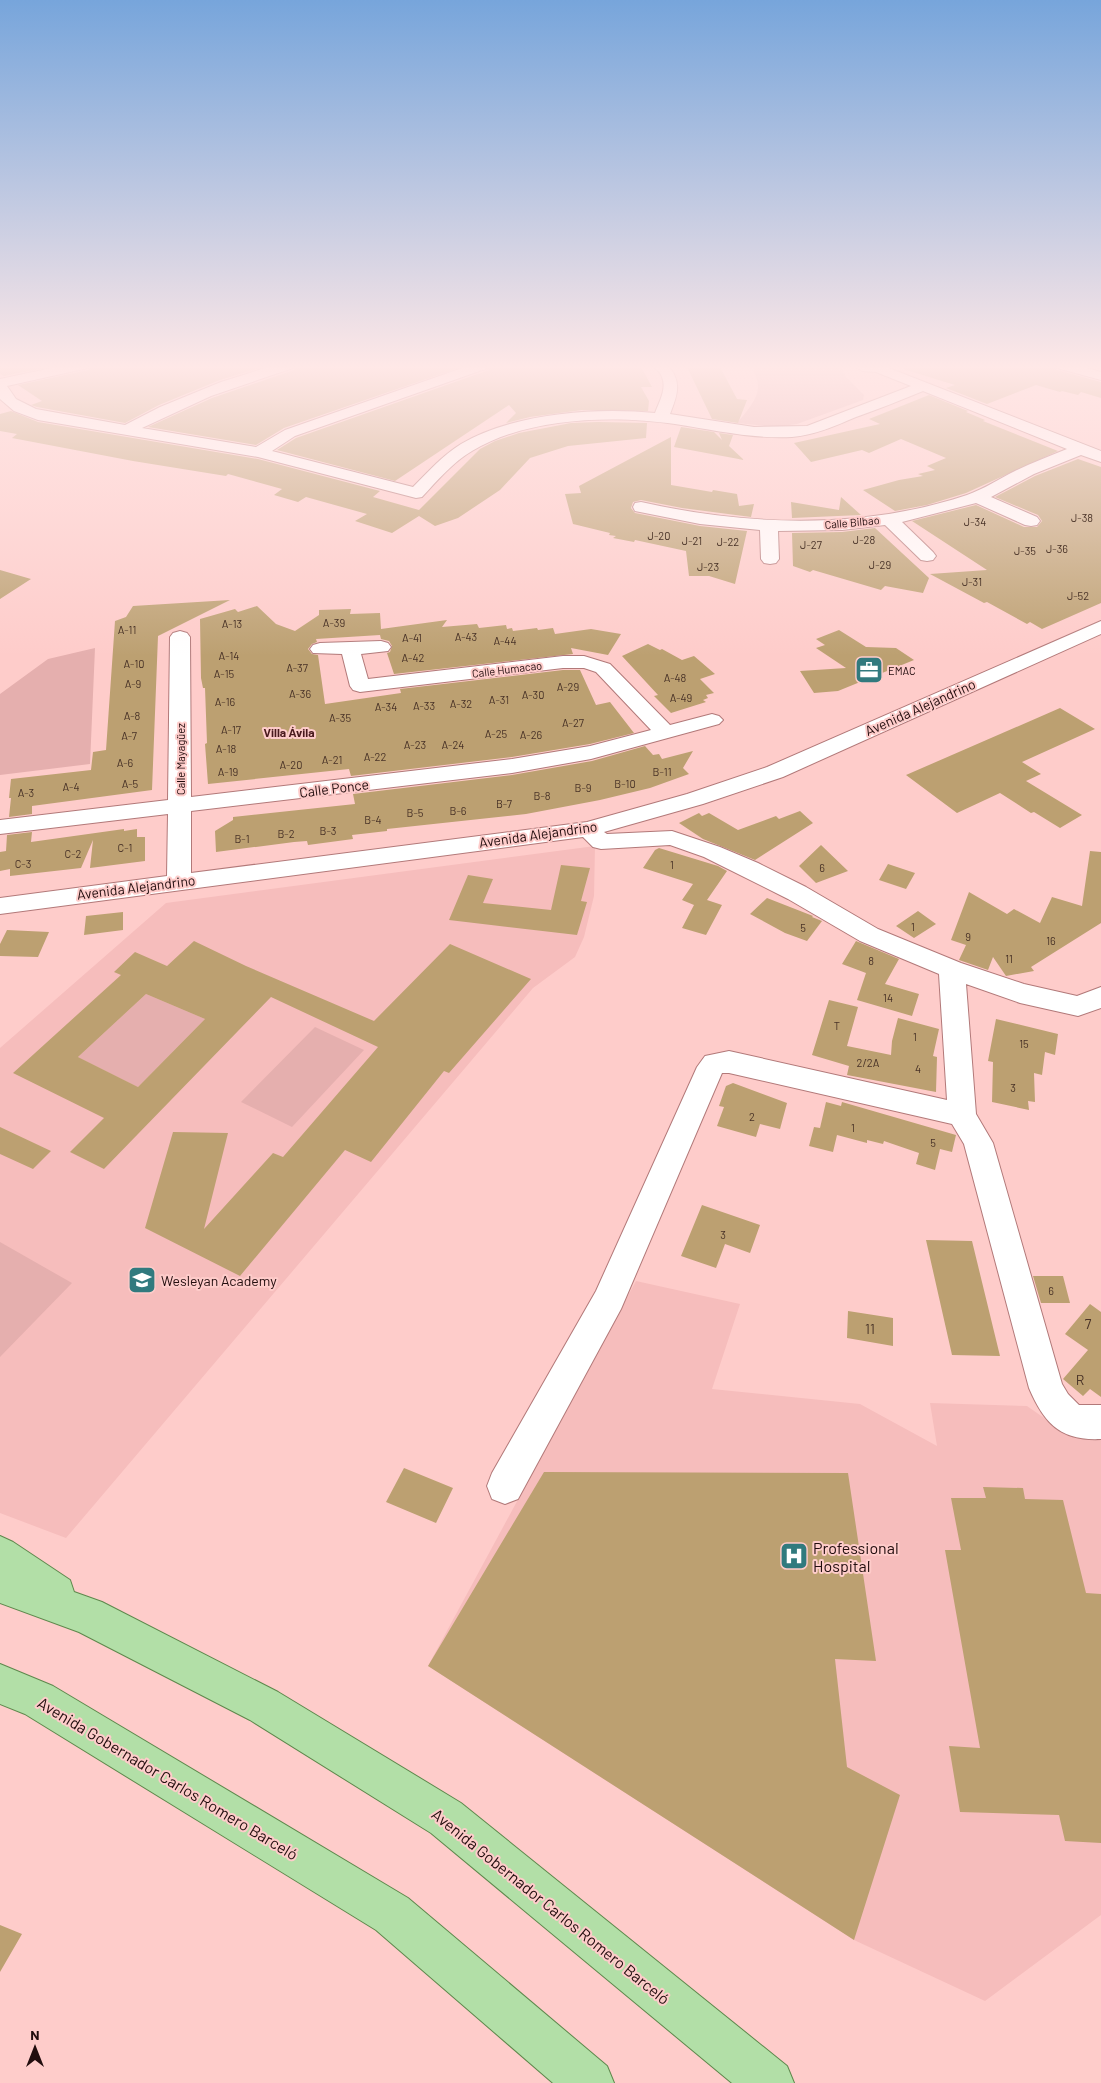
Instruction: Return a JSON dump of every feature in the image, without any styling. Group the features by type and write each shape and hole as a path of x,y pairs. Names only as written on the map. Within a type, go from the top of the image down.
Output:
{"main road":[{"path":"0,1555 88,1616"},
{"name":"Avenida Gobernador Carlos Romero Barceló","path":"0,1584 88,1616 264,1706 446,1818 770,2083"},
{"name":"Avenida Gobernador Carlos Romero Barceló","path":"0,1684 39,1700 392,1914 590,2083"}],"street":[{"path":"299,462 416,492 448,462"},
{"name":"Calle Bilbao","path":"641,507 707,520 769,526 839,525 889,519 946,507 976,497 1049,462"},
{"path":"976,497 1031,521"},
{"path":"889,519 927,556"},
{"path":"769,526 770,559"},
{"name":"Avenida Alejandrino","path":"0,906 588,829 695,799 775,772 1101,628"},
{"name":"Calle Mayagüez","path":"180,882 181,637"},
{"path":"320,649 381,647"},
{"name":"Calle Humacao","path":"350,648 360,686 563,662 580,661 592,663 604,668 666,733"},
{"name":"Calle Ponce","path":"0,827 512,766 591,752 712,720"},
{"path":"588,829 601,842 672,838 712,852 797,893 869,934 952,969 1020,992 1090,1002 1101,1021"},
{"path":"952,969 962,1115 978,1143 1046,1388 1052,1401 1071,1420 1101,1422"},
{"path":"504,1486 609,1299 711,1067 715,1063 729,1062 962,1115"}],"shaded area":[{"path":"95,648 90,764 0,775 0,694 48,659"},
{"name":"Wesleyan Academy","path":"595,846 594,896 584,937 575,957 533,988 66,1538 0,1513 0,1048 166,903"},
{"path":"146,994 205,1019 138,1087 78,1057"},
{"path":"315,1027 364,1050 292,1127 241,1102"},
{"path":"0,1242 72,1283 0,1357"},
{"name":"Professional Hospital","path":"636,1281 740,1304 712,1389 860,1404 937,1446 930,1403 1027,1406 1060,1429 1101,1432 1101,1915 985,2001 854,1940 428,1666"}],"building":[{"path":"140,462 270,462 380,491 373,497 419,510 467,462 526,462 500,490 458,518 435,526 419,516 392,533 355,521 367,514 306,497 298,502 274,495 282,489 228,474 226,476"},
{"path":"323,462 423,462 395,481"},
{"path":"624,462 671,462 671,485 737,494 739,506 754,504 751,517 682,508 641,500 633,502 631,508 635,513 700,526 747,531 735,584 709,576 689,576 686,551 635,540 634,542 613,538 616,536 609,535 610,533 573,524 565,494 581,493 579,486"},
{"path":"936,462 1033,462 966,493 927,505 895,511 863,490 899,480 923,476 918,474 935,470 927,466"},
{"path":"1070,462 1087,462 1101,467 1101,603 1042,629 1030,622 1027,624 987,602 984,603 930,574 987,570 912,521 976,505 1024,527 1037,527 1042,521 1038,515 995,497 1035,476"},
{"path":"841,497 861,515 792,518 791,502 839,510"},
{"path":"875,528 929,578 923,593 885,586 881,590 793,566 792,533 842,532"},
{"path":"0,570 31,579 0,599"},
{"path":"230,600 158,636 152,790 32,806 32,814 9,817 11,779 91,770 93,752 106,750 115,621 126,617 133,606"},
{"path":"257,606 276,624 295,631 319,615 319,610 351,609 350,614 380,613 381,629 447,620 442,627 477,624 479,628 506,625 507,629 512,628 513,631 553,628 555,634 591,629 621,634 608,655 571,648 573,654 394,674 387,653 390,652 392,646 389,641 381,639 380,635 316,639 317,642 308,649 312,654 318,655 325,704 401,693 400,689 563,670 580,670 596,705 610,702 634,733 590,744 512,757 351,776 349,769 208,784 205,744 207,743 205,688 203,688 201,678 200,619 235,609 238,612"},
{"path":"839,630 866,647 896,648 914,660 838,691 814,693 800,671 846,668 816,648 825,645 816,639"},
{"path":"648,644 682,660 694,656 715,674 700,679 714,693 706,695 708,698 703,700 706,702 671,713 654,696 658,695 622,656"},
{"path":"1060,708 1095,729 1022,762 1041,774 1026,781 1082,815 1060,828 1034,812 1031,813 1000,793 957,813 906,775"},
{"path":"645,746 653,755 659,754 662,759 693,751 683,768 689,774 650,788 526,814 387,829 387,831 352,835 353,839 308,845 307,841 216,852 215,831 233,820 233,817 355,804 353,794 512,775 592,761"},
{"path":"800,811 813,823 755,860 703,839 679,823 699,813 702,816 709,813 738,830 776,816 779,819"},
{"path":"124,829 124,831 137,829 137,837 145,837 145,861 90,868 93,840 81,868 10,876 10,869 0,871 0,852 6,851 7,835 32,832 31,842"},
{"path":"821,845 848,871 816,883 799,866"},
{"path":"659,848 718,866 727,871 707,900 722,905 706,935 682,928 694,905 682,900 693,884 643,868 655,850"},
{"path":"1090,851 1101,852 1101,923 1031,967 1034,971 1006,976 993,957 988,970 959,960 966,945 951,940 969,892 1007,914 1014,909 1040,923 1052,897 1082,906"},
{"path":"888,864 915,873 906,889 879,880"},
{"path":"561,865 590,868 581,901 587,902 577,935 449,920 468,875 493,879 483,903 551,910"},
{"path":"767,898 822,921 807,941 785,933 750,914"},
{"path":"918,911 936,924 914,938 896,926"},
{"path":"123,912 123,930 84,935 86,916"},
{"path":"7,930 49,932 38,957 0,956 0,944"},
{"path":"194,941 246,966 374,1021 450,944 531,979 449,1073 444,1071 371,1162 345,1150 240,1276 145,1228 173,1132 228,1133 204,1229 273,1153 283,1157 378,1047 271,997 104,1169 70,1152 104,1118 13,1073 121,975 114,972 135,952 167,966","holes":["146,994 205,1019 138,1087 78,1057"]},
{"path":"856,941 899,959 885,984 919,994 912,1016 857,1000 866,973 842,964"},
{"path":"829,1000 858,1007 847,1046 891,1055 892,1041 898,1018 939,1029 933,1056 937,1057 936,1092 847,1075 849,1066 812,1055"},
{"path":"996,1019 1058,1034 1055,1055 1045,1052 1042,1075 1034,1073 1035,1102 1028,1101 1029,1110 992,1102 993,1062 988,1061"},
{"path":"733,1083 787,1103 780,1129 760,1124 756,1137 717,1126 724,1107 719,1106 726,1086"},
{"path":"826,1102 841,1106 842,1102 956,1135 952,1152 940,1149 935,1170 916,1164 919,1153 884,1141 883,1144 867,1140 867,1143 837,1135 833,1152 809,1146 814,1127 820,1128"},
{"path":"0,1127 51,1151 33,1169 0,1154"},
{"path":"702,1205 760,1225 750,1253 725,1244 716,1268 681,1256"},
{"path":"926,1240 972,1241 1000,1356 952,1355"},
{"path":"1033,1276 1063,1276 1070,1303 1041,1303"},
{"path":"1090,1304 1101,1312 1101,1397 1090,1389 1083,1396 1063,1379 1088,1350 1065,1334"},
{"path":"848,1311 893,1318 893,1346 847,1338"},
{"path":"404,1468 453,1488 436,1523 386,1502"},
{"path":"544,1472 848,1473 876,1661 835,1659 847,1767 900,1795 854,1940 428,1666"},
{"path":"983,1487 1023,1488 1025,1499 1063,1500 1086,1593 1101,1594 1101,1843 1065,1841 1059,1815 960,1812 949,1746 980,1748 945,1550 961,1550 951,1498 986,1498"},
{"path":"0,1925 22,1934 0,1972"}],"place":[{"name":"EMAC","path":"869,670"},
{"name":"Wesleyan Academy","path":"142,1280"},
{"name":"Professional Hospital","path":"794,1556"}],"district":[{"name":"Villa Ávila","path":"289,732"}]}
